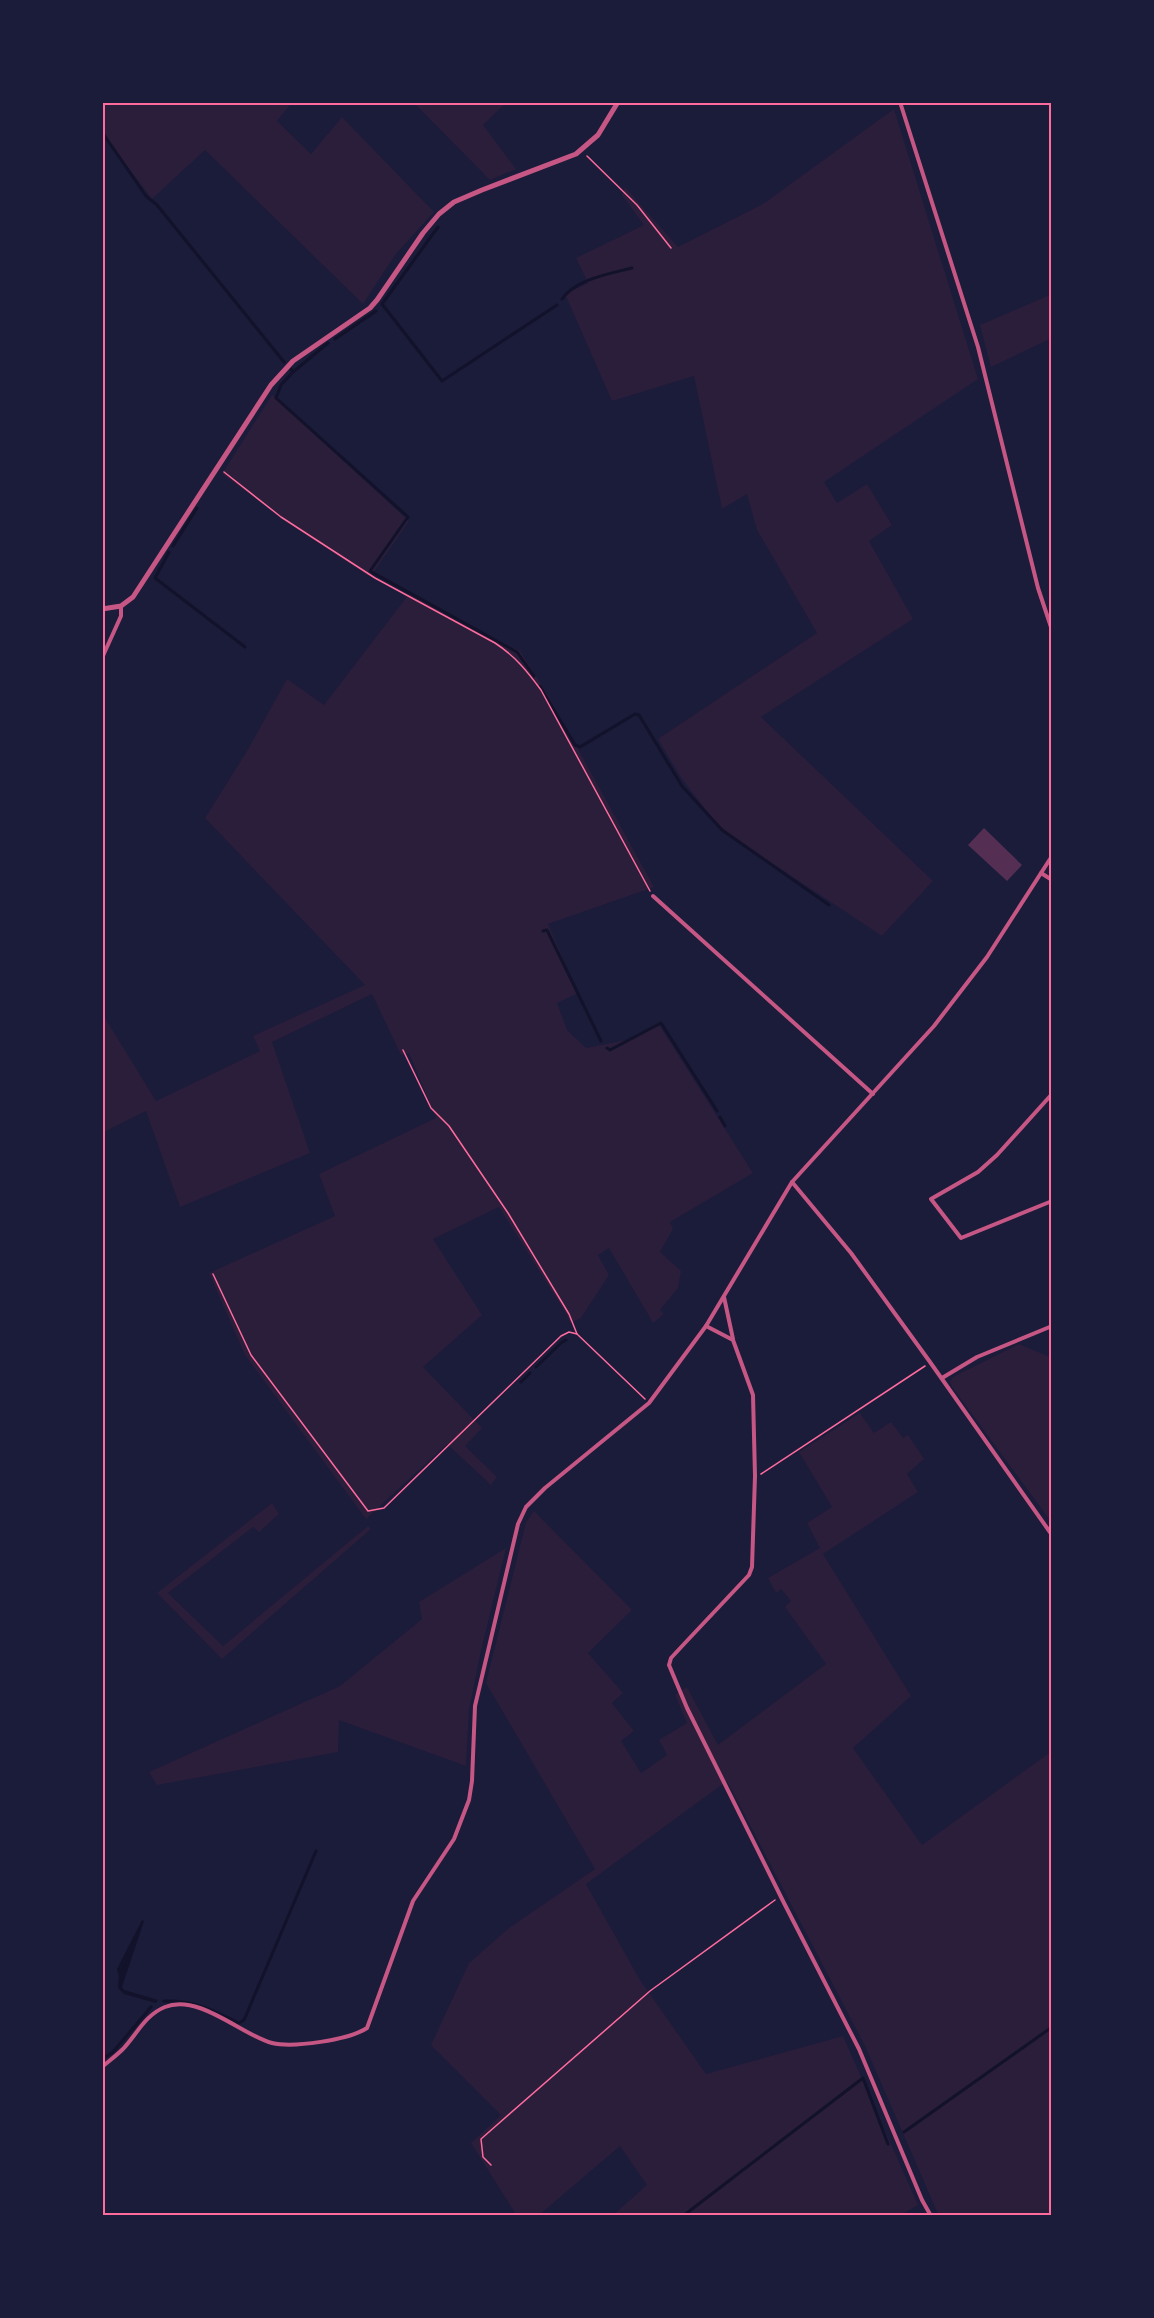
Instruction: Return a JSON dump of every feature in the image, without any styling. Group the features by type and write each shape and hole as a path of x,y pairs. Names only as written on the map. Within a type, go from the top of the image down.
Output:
{"street":[{"path":"102,609 121,606 133,597 271,385 293,361 377,300 423,233 439,214 454,202 576,154 598,135 618,102"},
{"path":"900,102 978,347 1038,588 1052,630"},
{"path":"102,658 121,616 121,606"},
{"path":"102,2067 123,2049 154,2013 167,2005 191,2006 208,2011 272,2043 312,2042 360,2033 367,2028 412,1901 454,1839 469,1800 475,1706 518,1524 526,1507 545,1488 649,1403 706,1326 792,1182 934,1026 974,976 1052,856"},
{"path":"1041,873 1052,880"},
{"path":"653,896 873,1094"},
{"path":"1052,1094 997,1155 978,1172 931,1199 960,1238 1052,1202"},
{"path":"792,1182 851,1254 942,1378 1052,1535"},
{"path":"723,1295 733,1340 753,1395 754,1539 749,1575 671,1658 669,1665 687,1708 780,1896 859,2049 922,2200 931,2216"},
{"path":"706,1326 733,1340"},
{"path":"942,1378 977,1357 1052,1326"}],"path":[{"path":"582,149 638,205 671,248"},
{"path":"218,468 281,517 375,578 495,643 522,665 541,690 653,896"},
{"path":"403,1050 431,1108 449,1126 508,1213 569,1314 577,1334 649,1403"},
{"path":"213,1274 251,1355 368,1511 384,1508 561,1336 569,1332 577,1334"},
{"path":"755,1476 825,1433 930,1362"},
{"path":"491,2165 483,2157 481,2139 650,1991 780,1896"}],"shaded area":[{"path":"102,102 287,102 290,105 277,121 311,154 342,117 434,212 395,255 363,304 205,150 152,199 102,133"},
{"path":"413,102 507,102 483,125 516,169 490,180"},
{"path":"894,109 978,379 824,482 837,503 867,484 892,525 869,541 913,619 761,717 933,881 882,936 737,840 714,821 680,776 658,739 817,633 757,530 747,494 722,509 694,376 612,401 565,294 588,283 576,258 644,225 622,195 625,187 678,247 763,204"},
{"path":"1052,294 1052,338 991,367 980,325"},
{"path":"272,395 409,521 370,577 297,529 222,474"},
{"path":"409,594 520,651 550,698 654,887 548,924 578,993 557,1003 567,1030 586,1048 627,1040 658,1023 753,1173 670,1222 673,1229 660,1252 681,1271 678,1288 660,1310 664,1314 653,1323 609,1248 598,1255 609,1275 581,1318 570,1323 499,1207 433,1239 482,1315 423,1367 482,1428 465,1446 497,1477 491,1485 447,1444 366,1519 245,1355 209,1273 335,1216 319,1174 436,1118 409,1053 401,1055 372,994 272,1042 310,1153 180,1207 146,1111 102,1133 102,1013 156,1101 260,1051 253,1036 365,985 205,818 247,751 287,679 324,705"},
{"path":"1019,1344 1052,1358 1052,1523 950,1382 953,1377"},
{"path":"860,1413 874,1433 891,1422 903,1438 908,1435 924,1459 907,1474 918,1492 823,1554 911,1696 853,1748 922,1845 1052,1751 1052,2216 939,2216 865,2046 727,1781 586,1884 640,1980 706,2074 843,2036 918,2205 899,2216 612,2216 647,2185 620,2146 538,2216 517,2216 471,2143 501,2115 431,2045 469,1963 509,1928 595,1869 486,1683 526,1522 534,1511 632,1610 588,1653 623,1693 612,1703 634,1731 621,1741 641,1773 667,1755 659,1740 687,1723 675,1695 687,1687 718,1745 826,1664 785,1607 791,1601 781,1589 776,1593 768,1578 820,1548 807,1523 832,1507 799,1452"},
{"path":"272,1503 279,1514 259,1532 253,1527 168,1593 223,1646 368,1526 371,1529 222,1659 157,1593"},
{"path":"506,1548 469,1709 466,1766 339,1720 338,1752 157,1785 149,1772 340,1686 422,1619 419,1602"},
{"path":"142,1920 144,1921 122,1987 124,1990 158,2000 156,2003 124,1994 118,1988 117,1969"}],"building":[{"path":"984,828 1022,865 1007,881 968,845"}],"waterway":[{"path":"102,132 146,196 157,205 284,362"},
{"path":"438,227 382,304 442,381 557,305"},
{"path":"562,299 568,292 584,282 632,268"},
{"path":"335,339 376,311"},
{"path":"293,372 328,343"},
{"path":"291,369 293,372 281,385 276,398 408,517 370,571 517,652 534,676"},
{"path":"173,546 197,508"},
{"path":"169,552 155,578 245,647"},
{"path":"540,686 575,745 580,747 635,714 639,715 682,786 722,830 829,905"},
{"path":"543,931 547,930 601,1041"},
{"path":"607,1048 610,1050 661,1023 717,1111"},
{"path":"720,1117 725,1126"},
{"path":"536,1367 566,1340"},
{"path":"521,1382 530,1373"},
{"path":"164,2001 194,2004 239,2023 244,2020 316,1851"},
{"path":"102,2059 113,2052 151,2007"},
{"path":"904,2132 1052,2027"},
{"path":"683,2216 863,2078 888,2144"}]}
